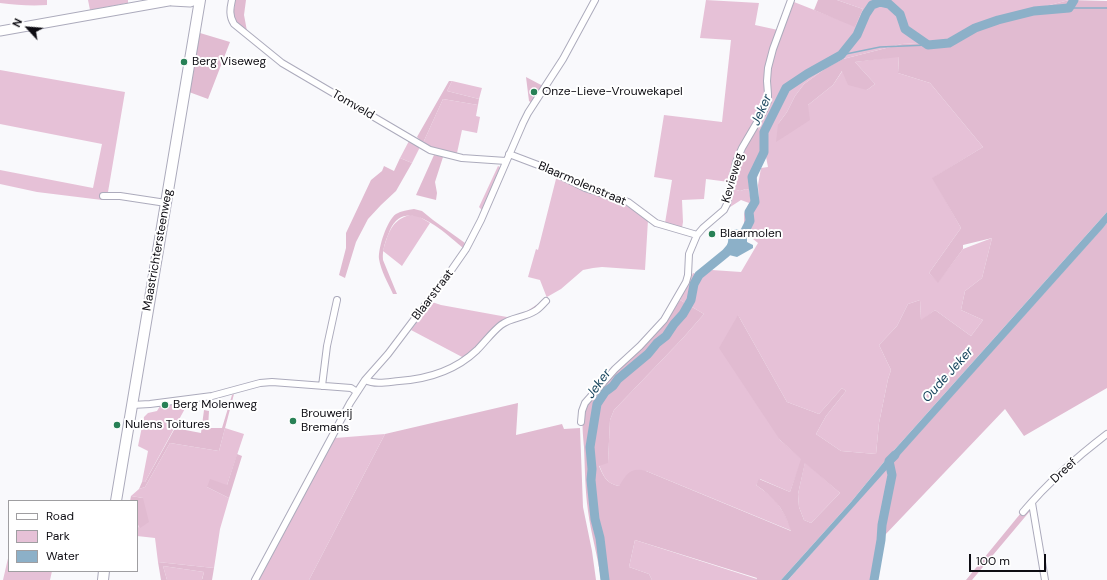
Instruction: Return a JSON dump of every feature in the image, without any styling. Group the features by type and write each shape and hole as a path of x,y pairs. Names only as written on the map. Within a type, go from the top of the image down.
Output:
{"main road":[{"name":"Maastrichtersteenweg","path":"116,500 200,0"}],"street":[{"path":"0,30 173,0 190,2 196,0"},
{"name":"Blaarstraat","path":"255,580 357,392 365,380 388,354 466,249 481,220 528,113 563,59 595,0"},
{"name":"Kevieweg","path":"697,235 724,210 727,204 736,162 768,101 768,68 773,49 791,0"},
{"name":"Tomveld","path":"231,1 230,15 234,24 282,63 430,150 462,158 506,161"},
{"name":"Blaarmolenstraat","path":"509,154 538,165 585,188 628,202 656,223 697,235"},
{"path":"104,196 120,196 166,203"},
{"path":"581,422 585,402 615,369 640,346 669,313 686,282 688,275 689,254 697,235"},
{"path":"322,386 327,346 337,300"},
{"path":"365,380 377,383 409,381 429,377 447,370 469,357 501,325 533,312 546,301"},
{"path":"132,405 212,396 260,383 272,382 351,388 357,392"},
{"name":"Dreef","path":"1024,512 1032,502 1070,466 1107,434"},
{"path":"1032,502 1045,580"}],"green space":[{"path":"0,0 47,0 47,5 6,4 0,3"},
{"path":"88,0 128,0 128,3 90,10"},
{"path":"706,0 759,3 755,25 778,30 766,62 766,98 737,153 729,182 706,179 704,199 682,200 682,228 665,223 672,180 654,177 664,115 722,122 731,40 700,38"},
{"path":"837,0 1069,0 1008,16 956,41 902,44 843,59 826,68 804,84 778,124 808,105 833,85 843,70 867,90 875,84 855,62 899,56 898,73 930,83 983,147 933,178 961,228 929,273 938,282 963,249 992,238 982,278 965,291 961,310 983,320 971,336 935,310 921,321 920,300 908,304 897,326 879,345 891,370 879,423 876,454 841,451 816,434 826,416 846,391 842,388 819,414 787,402 738,315 780,440 802,459 790,492 760,479 756,485 774,498 785,515 792,531 646,471 619,486 611,483 604,476 599,465 608,462 610,420 614,410 704,314 680,300 693,273 702,276 712,270 741,272 758,243 748,235 747,231 749,229 746,227 744,229 744,214 749,203 741,200 727,209 733,189 740,191 746,189 749,190 751,201 759,201 758,185 761,168 768,167 766,157 768,146 766,132 762,133 757,127 770,98 770,73 772,63 794,2 855,26 863,9"},
{"path":"0,70 125,92 108,192 104,192 102,200 37,192 0,184 0,170 93,188 102,144 0,124"},
{"path":"452,81 482,88 479,99 447,91"},
{"path":"443,99 478,105 476,116 480,117 477,133 462,130 457,153 433,148 423,143"},
{"path":"410,139 420,147 412,163 400,158"},
{"path":"498,166 500,167 482,210 479,207"},
{"path":"557,175 616,200 648,220 645,270 602,267 583,270 561,289 547,297 540,280 528,277 536,249 538,250"},
{"path":"410,215 418,216 430,223 402,266 383,251 391,228 394,224 398,220"},
{"path":"543,300 531,312 507,320 464,358 411,330 432,302 507,317 521,315"},
{"path":"188,403 145,482 142,482 148,451 138,446 144,417 148,413 157,411 160,406"},
{"path":"225,428 244,434 227,485 207,487 229,498 220,529 214,568 158,562 155,538 138,536 138,524 139,528 143,498 131,496 139,489 145,487 170,443 219,451"},
{"path":"385,434 309,580 259,580 335,438"},
{"path":"805,462 840,493 811,523 804,520 799,507 798,494"},
{"path":"888,467 888,486 879,524 870,580 788,580"},
{"path":"635,540 757,579 652,580 649,574 629,567"},
{"path":"8,558 8,572 52,572 50,580 3,580"},
{"path":"163,566 204,572 202,579 209,580 167,580"}],"shaded area":[{"path":"235,0 246,0 244,15 247,31 236,21 234,15"},
{"path":"818,0 837,0 863,9 855,27 814,10"},
{"path":"1069,0 1107,1 1107,212 888,457 851,502 781,580 756,580 757,578 635,540 629,567 649,574 652,580 601,580 587,503 583,430 585,407 590,399 650,340 666,321 680,300 704,314 614,410 610,420 608,463 599,466 602,473 608,481 619,486 630,472 636,470 646,471 791,531 782,510 774,499 756,485 759,479 790,492 801,459 780,440 719,348 738,315 787,402 819,414 842,388 846,391 826,416 816,434 841,451 876,454 879,423 891,370 879,345 897,326 908,304 920,300 921,320 935,310 971,336 983,320 961,310 965,291 982,278 992,238 963,245 963,249 938,283 929,273 961,228 932,178 983,147 930,83 898,73 899,57 855,62 875,84 867,90 848,85 842,71 833,85 808,105 810,120 776,142 778,124 787,112 795,96 804,84 826,68 843,59 902,44 956,41 1008,16","holes":["805,463 840,493 811,523 804,520 799,507 798,494"]},
{"path":"200,33 230,42 208,99 189,92"},
{"path":"526,77 543,86 532,103 529,101"},
{"path":"449,81 452,81 447,91 479,99 478,105 443,99 423,143 417,137"},
{"path":"757,127 762,133 763,148 756,162 758,171 756,184 749,190 746,189 740,191 733,189 742,155"},
{"path":"434,155 443,157 435,182 437,193 436,200 416,195"},
{"path":"400,158 412,163 396,191 368,219 356,242 345,278 339,275 346,248 346,233 371,180 382,171 384,166 394,171"},
{"path":"414,209 422,211 465,243 463,248 436,226 415,216 406,216 397,220 390,230 383,252 383,260 397,294 393,294 380,263 379,254 389,222 396,214"},
{"path":"1107,223 1107,388 1024,436 1005,409 884,536 895,475 892,463"},
{"path":"234,394 219,451 170,443 145,487 139,489 142,482 145,482 175,428 201,433 204,410 209,411 208,428 222,428 232,395"},
{"path":"518,403 516,435 562,424 564,429 580,428 583,507 596,580 309,580 385,434"},
{"path":"237,454 242,456 229,498 207,487 210,479 227,485"},
{"path":"131,496 143,498 149,522 140,528 138,525 138,500 130,500"},
{"path":"1025,508 1030,511 972,580 966,580"},
{"path":"158,562 214,568 212,580 202,580 204,572 163,566 167,580 161,580"}],"water":[{"path":"1107,212 1107,223 1103,228 788,580 781,580 851,502 888,457"},
{"path":"746,227 749,229 747,231 747,242 753,245 753,248 737,257 729,255 725,251 728,242 729,230 744,229"},
{"path":"724,251 728,256 702,275 699,272"}],"waterway":[{"name":"Jeker","path":"605,580 600,538 595,519 591,480 592,469 590,447 597,404 605,392 613,386 618,379 648,354 657,343 666,336 683,314 691,300 694,284 699,275 726,253 745,231 750,221 749,212 755,202 752,177 764,152 764,132 786,88 807,74 841,55 857,35 866,14 872,5 880,2 889,4 900,14 905,29 928,45 949,43 975,28 998,20 1034,11 1069,8 1074,0"},
{"path":"1069,8 1107,8"},
{"path":"841,55 880,47 928,45"},
{"name":"Oude Jeker","path":"874,580 882,525 892,475 889,461 895,455"}],"place":[{"name":"Berg Viseweg","path":"184,62"},
{"name":"Onze-Lieve-Vrouwekapel","path":"534,92"},
{"name":"Blaarmolen","path":"712,234"},
{"name":"Berg Molenweg","path":"165,405"},
{"name":"Brouwerij Bremans","path":"293,421"},
{"name":"Nulens Toitures","path":"117,425"}]}
